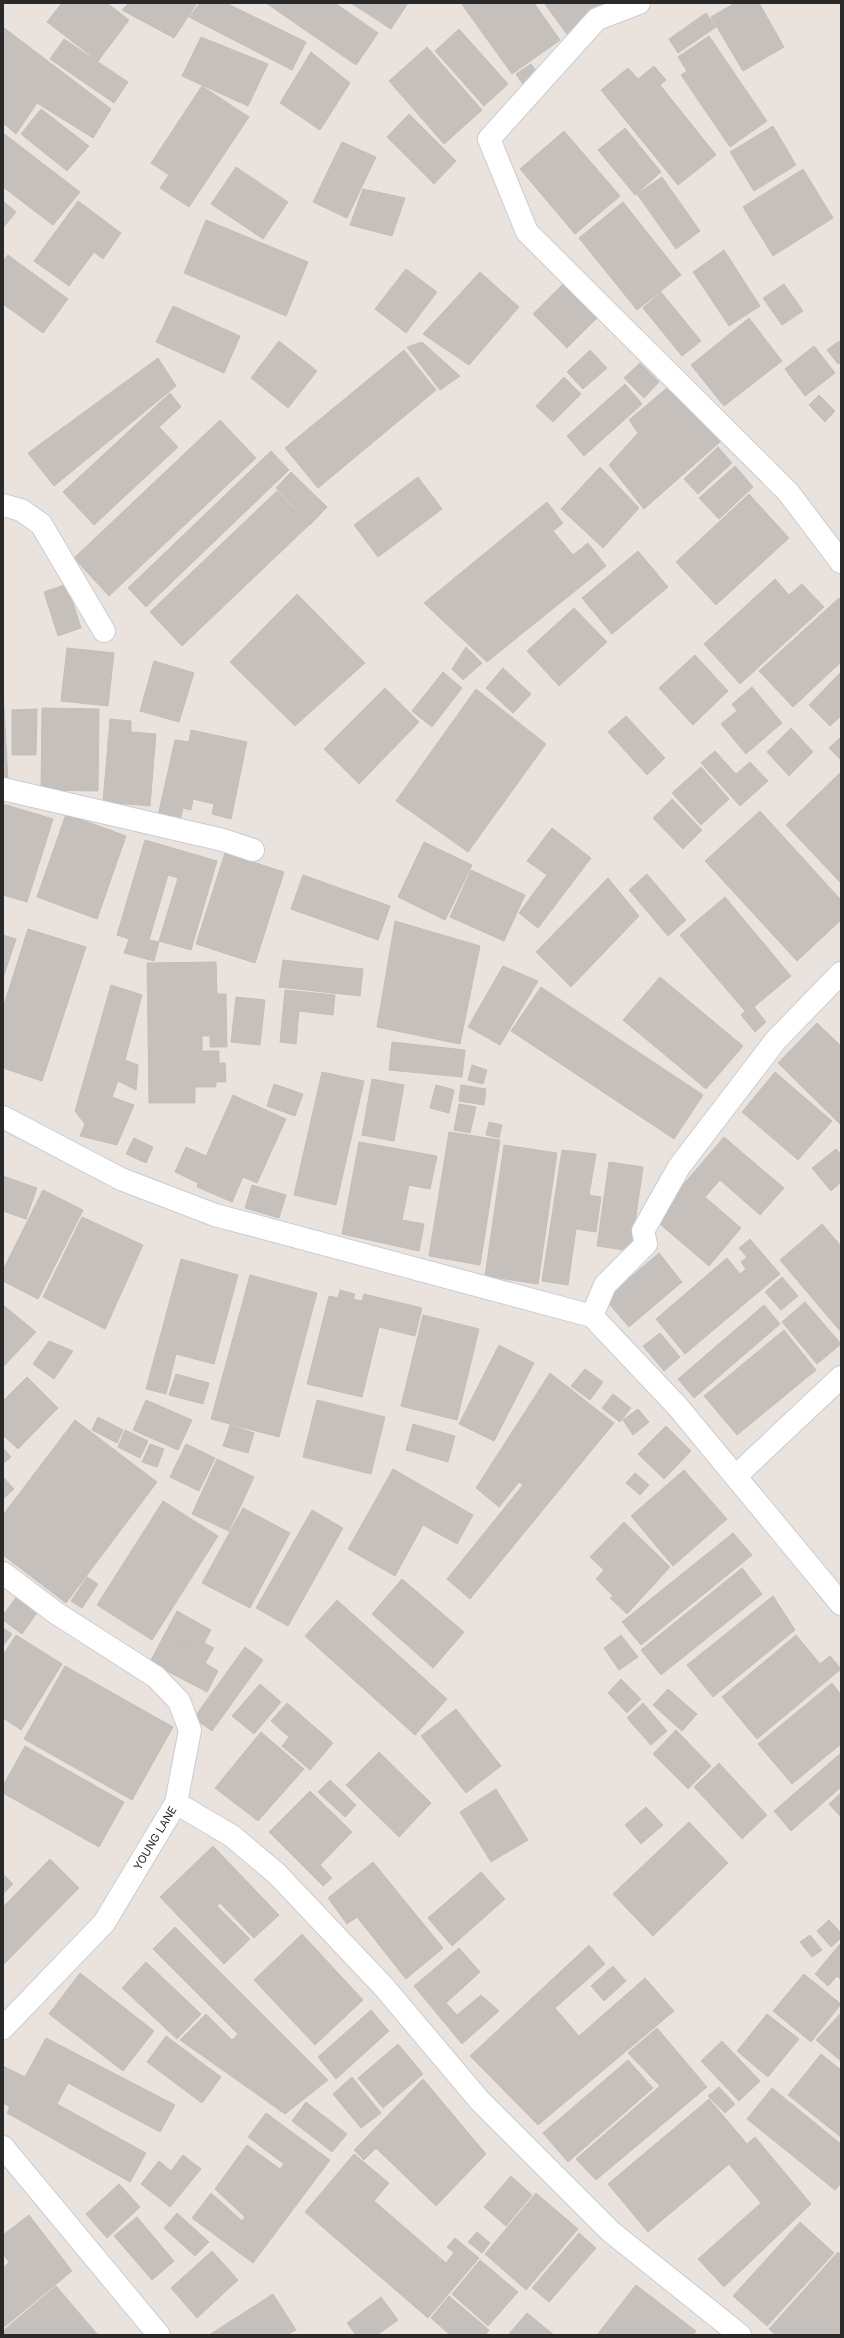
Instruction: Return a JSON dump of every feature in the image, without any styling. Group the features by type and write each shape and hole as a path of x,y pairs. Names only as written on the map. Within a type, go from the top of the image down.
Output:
{"street":[{"path":"639,3 598,19 489,139 527,232 788,492 841,562"},
{"path":"3,505 21,510 41,524 104,631"},
{"path":"3,789 223,840 253,850"},
{"path":"592,1316 606,1285 646,1244 643,1231 679,1167 776,1040 841,973"},
{"path":"3,1117 121,1179 215,1215 592,1316 678,1407 841,1604"},
{"path":"736,1476 841,1377"},
{"name":"YOUNG LANE","path":"3,1574 56,1613 156,1678 179,1701 190,1730 176,1803 104,1923 3,2028"},
{"path":"176,1803 232,1836 277,1874 384,1987 480,2101 610,2231 740,2335"},
{"path":"3,2148 160,2335"}],"building":[{"path":"62,3 107,3 129,20 98,61 47,22"},
{"path":"129,3 197,3 174,38 122,10"},
{"path":"200,3 226,3 306,42 292,70 189,17"},
{"path":"266,3 335,3 378,33 356,65"},
{"path":"351,3 408,3 391,29"},
{"path":"461,3 534,3 560,40 512,74"},
{"path":"544,3 603,3 605,6 567,34"},
{"path":"735,3 759,3 784,47 743,71 711,17"},
{"path":"706,13 716,27 678,53 669,39"},
{"path":"3,27 111,109 93,138 37,103 16,134 3,123"},
{"path":"459,29 508,84 484,106 435,51"},
{"path":"709,36 767,121 730,147 681,75 687,71 678,57"},
{"path":"201,37 268,64 248,106 182,76"},
{"path":"64,39 128,82 114,103 50,59"},
{"path":"427,47 482,110 444,144 389,81"},
{"path":"311,52 350,83 320,130 280,103"},
{"path":"531,64 539,75 524,86 516,74"},
{"path":"654,66 666,80 660,85 716,155 678,185 601,90 628,68 638,79"},
{"path":"202,86 249,117 189,207 160,188 169,175 151,163"},
{"path":"41,109 89,146 67,171 21,134"},
{"path":"409,114 456,161 434,184 387,137"},
{"path":"773,126 796,165 754,191 730,152"},
{"path":"625,128 661,172 635,195 598,150"},
{"path":"564,131 620,196 575,234 520,169"},
{"path":"3,133 80,192 53,225 3,187"},
{"path":"342,142 376,157 347,218 313,202"},
{"path":"236,167 288,202 263,239 211,204"},
{"path":"803,169 833,218 773,256 743,207"},
{"path":"662,177 700,231 676,249 637,194"},
{"path":"363,189 405,198 392,236 350,225"},
{"path":"3,201 16,212 3,228"},
{"path":"78,201 121,233 103,259 94,252 69,286 34,261"},
{"path":"623,202 681,275 637,310 579,238"},
{"path":"206,220 308,262 286,316 184,273"},
{"path":"724,250 760,306 729,326 693,272"},
{"path":"8,255 68,299 43,333 3,304 3,261"},
{"path":"406,269 437,292 406,333 375,309"},
{"path":"480,272 519,307 469,365 423,334"},
{"path":"563,284 597,318 567,348 533,314"},
{"path":"784,284 803,311 782,325 763,298"},
{"path":"661,292 701,341 682,356 643,308"},
{"path":"173,306 240,336 224,373 156,342"},
{"path":"749,318 782,361 724,406 691,365"},
{"path":"279,341 317,371 288,408 251,378"},
{"path":"839,341 841,344 841,362 838,364 827,350"},
{"path":"422,342 460,376 440,390 407,347"},
{"path":"814,346 835,373 805,396 785,369"},
{"path":"404,350 436,390 318,488 285,448"},
{"path":"590,350 607,368 583,389 567,372"},
{"path":"158,358 176,386 54,486 28,453"},
{"path":"640,363 659,382 644,398 624,378"},
{"path":"564,377 581,394 553,422 536,406"},
{"path":"625,384 642,404 584,456 567,436"},
{"path":"667,388 721,441 644,509 609,465 638,433 629,420"},
{"path":"170,393 181,407 159,427 178,447 94,525 63,492"},
{"path":"819,395 835,411 825,422 809,405"},
{"path":"220,420 256,458 109,596 74,558"},
{"path":"718,447 732,463 698,494 684,479"},
{"path":"271,451 289,470 146,607 128,588"},
{"path":"735,466 753,487 719,519 699,498"},
{"path":"600,467 639,508 603,548 561,509"},
{"path":"291,472 327,507 310,525 276,488"},
{"path":"418,477 442,509 378,557 354,525"},
{"path":"277,491 309,525 182,646 150,612"},
{"path":"749,494 789,538 716,605 676,562"},
{"path":"547,502 563,523 553,531 573,555 588,543 606,566 487,662 424,603"},
{"path":"638,551 668,587 612,634 582,598"},
{"path":"775,579 789,595 802,584 824,607 740,684 704,644"},
{"path":"67,584 81,628 58,636 44,592"},
{"path":"297,594 365,663 295,726 230,662"},
{"path":"839,598 841,601 841,662 793,707 759,671"},
{"path":"574,608 607,642 559,686 527,651"},
{"path":"466,647 482,663 463,680 452,669"},
{"path":"67,648 114,653 108,706 61,701"},
{"path":"695,655 728,691 693,725 659,688"},
{"path":"154,661 194,673 179,722 140,711"},
{"path":"503,668 531,694 513,713 486,688"},
{"path":"443,672 462,688 432,727 412,711"},
{"path":"841,672 841,716 830,726 809,705"},
{"path":"752,687 782,723 746,754 721,724 737,711 732,704"},
{"path":"385,688 419,722 359,784 324,749"},
{"path":"3,689 8,780 3,778"},
{"path":"476,689 546,744 468,852 396,801"},
{"path":"42,708 99,709 98,791 41,790"},
{"path":"37,709 36,755 12,755 12,710"},
{"path":"626,716 665,758 647,775 608,732"},
{"path":"110,719 131,721 131,732 156,734 150,806 103,802"},
{"path":"791,728 813,752 789,776 767,752"},
{"path":"191,730 247,742 231,819 212,814 214,804 193,799 191,810 183,808 180,821 158,816 175,740 189,742"},
{"path":"841,737 841,760 829,748"},
{"path":"715,751 736,774 750,762 768,781 740,806 701,763"},
{"path":"701,767 729,799 701,825 672,793"},
{"path":"841,772 841,883 786,825"},
{"path":"672,799 702,830 683,849 653,818"},
{"path":"3,804 53,819 27,902 3,895"},
{"path":"760,811 841,900 841,920 797,961 705,861"},
{"path":"66,814 126,836 97,919 37,897"},
{"path":"552,828 591,858 538,928 519,913 547,875 527,861"},
{"path":"145,840 217,861 191,950 159,941 178,878 168,875 149,940 159,942 154,961 124,953 129,939 117,935"},
{"path":"424,842 472,865 445,920 398,897"},
{"path":"225,853 284,872 255,963 196,944"},
{"path":"471,870 525,895 504,941 450,917"},
{"path":"647,874 686,920 668,936 629,890"},
{"path":"303,875 390,906 378,940 291,909"},
{"path":"608,878 639,916 571,987 536,952"},
{"path":"725,897 791,976 754,1007 766,1022 755,1032 741,1015 745,1011 680,935"},
{"path":"395,921 480,946 460,1044 377,1027"},
{"path":"28,929 86,947 42,1081 3,1068 3,1008"},
{"path":"3,935 16,939 3,978"},
{"path":"283,960 363,969 360,996 279,987"},
{"path":"216,962 217,994 226,994 227,1047 210,1047 210,1036 202,1036 202,1051 219,1051 219,1063 225,1063 226,1082 216,1082 216,1087 195,1087 195,1103 149,1103 147,963"},
{"path":"503,966 538,981 500,1045 468,1027"},
{"path":"660,977 743,1046 706,1089 623,1020"},
{"path":"111,985 142,995 125,1060 138,1065 136,1090 118,1081 112,1097 134,1105 117,1145 80,1136 85,1124 75,1111"},
{"path":"541,987 703,1095 674,1139 511,1031"},
{"path":"285,990 335,995 333,1015 299,1011 296,1044 280,1042"},
{"path":"236,997 265,1000 260,1045 231,1042"},
{"path":"817,1023 841,1046 841,1125 778,1063"},
{"path":"392,1042 465,1050 462,1077 389,1070"},
{"path":"472,1065 487,1070 483,1084 468,1080"},
{"path":"322,1072 364,1081 336,1205 294,1195"},
{"path":"775,1072 832,1121 798,1160 742,1112"},
{"path":"372,1079 404,1085 394,1141 362,1135"},
{"path":"274,1084 303,1094 295,1116 267,1106"},
{"path":"436,1085 454,1090 449,1113 430,1108"},
{"path":"461,1085 486,1089 484,1105 459,1101"},
{"path":"233,1095 286,1119 257,1183 243,1177 232,1202 197,1187 198,1183 175,1172 186,1147 206,1156"},
{"path":"459,1104 476,1107 470,1133 454,1130"},
{"path":"489,1122 502,1125 499,1138 486,1135"},
{"path":"449,1132 500,1140 480,1265 429,1256"},
{"path":"724,1137 784,1188 760,1215 720,1180 705,1197 741,1228 709,1266 654,1219"},
{"path":"134,1138 153,1147 146,1163 126,1154"},
{"path":"359,1142 437,1156 430,1189 409,1185 402,1220 424,1224 419,1251 342,1234"},
{"path":"504,1145 557,1153 538,1284 485,1276"},
{"path":"836,1149 841,1155 841,1182 831,1191 812,1168"},
{"path":"562,1150 596,1154 589,1195 601,1197 596,1232 576,1229 568,1285 542,1281"},
{"path":"609,1162 643,1167 631,1251 597,1246"},
{"path":"3,1176 37,1188 26,1219 3,1211"},
{"path":"252,1185 286,1195 279,1218 245,1208"},
{"path":"43,1190 83,1210 38,1299 3,1281 3,1270"},
{"path":"82,1217 143,1245 105,1329 43,1297"},
{"path":"822,1224 841,1246 841,1332 780,1260"},
{"path":"750,1239 780,1274 685,1354 656,1319 727,1258 740,1274 746,1269 741,1262 747,1257 739,1248"},
{"path":"659,1253 682,1282 629,1327 605,1299"},
{"path":"181,1259 238,1275 214,1364 176,1354 166,1394 146,1389"},
{"path":"250,1275 317,1293 279,1437 211,1419"},
{"path":"782,1277 798,1296 781,1310 765,1292"},
{"path":"340,1290 355,1294 353,1299 362,1301 364,1294 422,1308 415,1336 379,1327 362,1397 307,1384 329,1296 338,1298"},
{"path":"805,1302 841,1344 817,1364 782,1322"},
{"path":"3,1305 36,1332 3,1367"},
{"path":"764,1305 780,1324 694,1398 678,1379"},
{"path":"423,1315 479,1329 457,1420 401,1406"},
{"path":"784,1330 816,1370 737,1435 704,1396"},
{"path":"660,1333 680,1357 664,1371 643,1346"},
{"path":"49,1341 73,1351 54,1379 33,1364"},
{"path":"499,1345 534,1363 494,1441 459,1424"},
{"path":"585,1369 603,1382 590,1400 571,1386"},
{"path":"550,1373 614,1423 470,1599 447,1579 523,1485 519,1482 499,1507 476,1488"},
{"path":"176,1374 209,1383 203,1404 169,1395"},
{"path":"27,1377 58,1408 18,1449 3,1435 3,1401"},
{"path":"613,1394 631,1408 620,1422 602,1408"},
{"path":"146,1400 192,1420 178,1450 133,1430"},
{"path":"317,1400 385,1417 371,1474 303,1457"},
{"path":"638,1409 649,1422 633,1435 623,1420"},
{"path":"98,1417 123,1430 117,1443 92,1430"},
{"path":"75,1420 157,1482 66,1603 3,1555 3,1515"},
{"path":"413,1424 455,1436 448,1462 406,1450"},
{"path":"230,1425 254,1433 248,1453 223,1446"},
{"path":"666,1426 691,1451 664,1479 638,1454"},
{"path":"125,1430 148,1441 140,1458 118,1447"},
{"path":"150,1444 164,1449 157,1467 142,1462"},
{"path":"186,1444 215,1458 199,1491 170,1477"},
{"path":"3,1448 11,1457 3,1464"},
{"path":"217,1459 254,1477 229,1531 192,1514"},
{"path":"393,1469 473,1515 457,1544 423,1525 395,1576 348,1549"},
{"path":"684,1470 727,1519 673,1566 631,1516"},
{"path":"635,1473 649,1485 640,1495 626,1483"},
{"path":"3,1477 14,1489 3,1499"},
{"path":"163,1501 218,1536 152,1640 97,1605"},
{"path":"243,1508 290,1533 250,1608 202,1583"},
{"path":"312,1510 343,1528 288,1626 256,1608"},
{"path":"624,1522 670,1567 627,1614 610,1598 613,1596 596,1579 604,1570 590,1557"},
{"path":"733,1533 752,1555 641,1645 622,1622"},
{"path":"742,1568 762,1594 661,1675 641,1650"},
{"path":"87,1577 98,1584 82,1608 71,1601"},
{"path":"402,1579 464,1632 433,1668 372,1614"},
{"path":"18,1595 39,1610 22,1634 3,1620 3,1615"},
{"path":"773,1596 795,1630 713,1697 687,1665"},
{"path":"337,1600 447,1699 415,1735 305,1636"},
{"path":"177,1611 211,1630 204,1643 214,1648 205,1663 218,1671 207,1692 150,1662","holes":["179,1638 188,1643 184,1650 175,1645"]},
{"path":"3,1628 12,1634 3,1646"},
{"path":"16,1635 62,1664 21,1730 3,1718 3,1655"},
{"path":"621,1635 638,1657 619,1670 604,1648"},
{"path":"796,1635 820,1664 830,1656 841,1669 757,1739 722,1697"},
{"path":"179,1638 188,1643 184,1650 175,1645"},
{"path":"245,1647 263,1660 212,1731 194,1718"},
{"path":"65,1666 173,1727 132,1800 24,1739"},
{"path":"621,1679 641,1699 627,1713 608,1693"},
{"path":"832,1683 841,1695 841,1744 792,1784 758,1744"},
{"path":"260,1684 281,1702 254,1734 232,1716"},
{"path":"668,1689 697,1714 682,1731 653,1705"},
{"path":"287,1703 333,1743 310,1770 282,1746 289,1737 271,1721"},
{"path":"643,1703 667,1731 651,1745 627,1718"},
{"path":"456,1709 501,1766 466,1793 421,1736"},
{"path":"676,1730 711,1766 688,1789 653,1754"},
{"path":"261,1732 304,1769 258,1821 215,1788"},
{"path":"25,1746 124,1802 99,1847 3,1793 3,1786"},
{"path":"379,1752 431,1803 399,1837 346,1785"},
{"path":"841,1753 841,1787 791,1831 774,1811"},
{"path":"719,1763 767,1815 742,1839 694,1787"},
{"path":"330,1780 356,1805 345,1817 318,1792"},
{"path":"496,1789 528,1840 491,1862 460,1812"},
{"path":"310,1791 352,1832 320,1865 332,1878 323,1886 269,1832"},
{"path":"841,1793 841,1817 829,1804"},
{"path":"646,1807 663,1825 641,1844 625,1825"},
{"path":"689,1822 728,1863 653,1936 613,1894"},
{"path":"213,1846 279,1915 254,1938 220,1903 217,1906 250,1939 224,1964 160,1897"},
{"path":"50,1859 79,1888 3,1965 3,1907"},
{"path":"373,1862 443,1948 406,1979 357,1917 347,1924 328,1898"},
{"path":"481,1872 505,1899 452,1946 428,1918"},
{"path":"3,1874 13,1884 3,1894"},
{"path":"829,1920 841,1933 841,1938 831,1947 817,1931"},
{"path":"175,1927 328,2080 285,2114 180,2040 206,2014 232,2040 238,2034 153,1949"},
{"path":"302,1934 363,2000 315,2045 254,1980"},
{"path":"810,1935 822,1950 812,1957 800,1942"},
{"path":"841,1943 841,1980 837,1976 828,1986 815,1974"},
{"path":"589,1945 605,1964 555,2008 579,2036 645,1978 674,2011 538,2125 470,2056"},
{"path":"459,1948 480,1972 446,2003 457,2015 481,1995 499,2011 462,2044 414,1986"},
{"path":"146,1962 201,2014 177,2039 122,1988"},
{"path":"613,1966 626,1981 604,2001 591,1986"},
{"path":"80,1973 154,2031 123,2071 49,2014"},
{"path":"804,1974 841,2004 811,2042 773,2011"},
{"path":"371,2010 389,2031 336,2079 318,2057"},
{"path":"841,2013 841,2061 816,2040"},
{"path":"767,2014 799,2039 768,2077 737,2051"},
{"path":"657,2028 707,2087 596,2180 576,2159 660,2086 628,2053"},
{"path":"166,2036 221,2077 202,2103 147,2062"},
{"path":"46,2038 175,2105 160,2132 68,2083 57,2104 146,2153 130,2182 7,2113 10,2107 3,2103 3,2066 25,2077"},
{"path":"722,2041 760,2081 739,2101 701,2061"},
{"path":"398,2044 423,2074 383,2108 358,2078"},
{"path":"821,2054 841,2070 841,2137 788,2095"},
{"path":"628,2060 653,2088 568,2162 543,2133"},
{"path":"352,2077 381,2113 361,2128 333,2094"},
{"path":"423,2079 486,2154 436,2206 376,2148 364,2160 354,2150"},
{"path":"719,2087 735,2104 725,2113 708,2096"},
{"path":"772,2088 841,2144 841,2183 835,2190 747,2119"},
{"path":"709,2099 747,2144 755,2137 811,2204 724,2287 698,2259 761,2203 729,2164 648,2232 608,2184"},
{"path":"306,2102 347,2134 332,2152 292,2121"},
{"path":"266,2113 330,2160 253,2263 192,2218 211,2193 242,2221 245,2217 215,2189 247,2145 280,2169 284,2164 248,2137"},
{"path":"354,2154 389,2183 374,2201 446,2263 454,2253 447,2247 455,2238 479,2258 428,2318 305,2212"},
{"path":"183,2155 201,2169 170,2207 141,2184 159,2161 171,2171"},
{"path":"511,2176 532,2195 506,2226 484,2207"},
{"path":"119,2184 140,2207 107,2238 86,2214"},
{"path":"536,2193 578,2229 526,2290 485,2254"},
{"path":"177,2213 209,2242 195,2256 164,2228"},
{"path":"29,2215 72,2271 3,2328 3,2268 9,2262 3,2254 3,2235"},
{"path":"137,2217 174,2261 152,2280 114,2236"},
{"path":"800,2222 834,2253 767,2326 733,2296"},
{"path":"477,2232 490,2243 482,2253 468,2242"},
{"path":"579,2233 596,2248 549,2302 532,2288"},
{"path":"212,2251 238,2280 197,2318 171,2288"},
{"path":"838,2252 841,2255 841,2335 776,2335 769,2329"},
{"path":"480,2260 518,2292 488,2326 452,2294"},
{"path":"636,2285 696,2331 693,2335 597,2335"},
{"path":"56,2286 98,2335 3,2335 3,2331"},
{"path":"273,2294 296,2330 287,2335 209,2335"},
{"path":"449,2296 489,2330 485,2335 450,2335 431,2318"},
{"path":"381,2297 398,2320 377,2335 356,2335 347,2323"},
{"path":"527,2313 554,2335 508,2335"}]}
